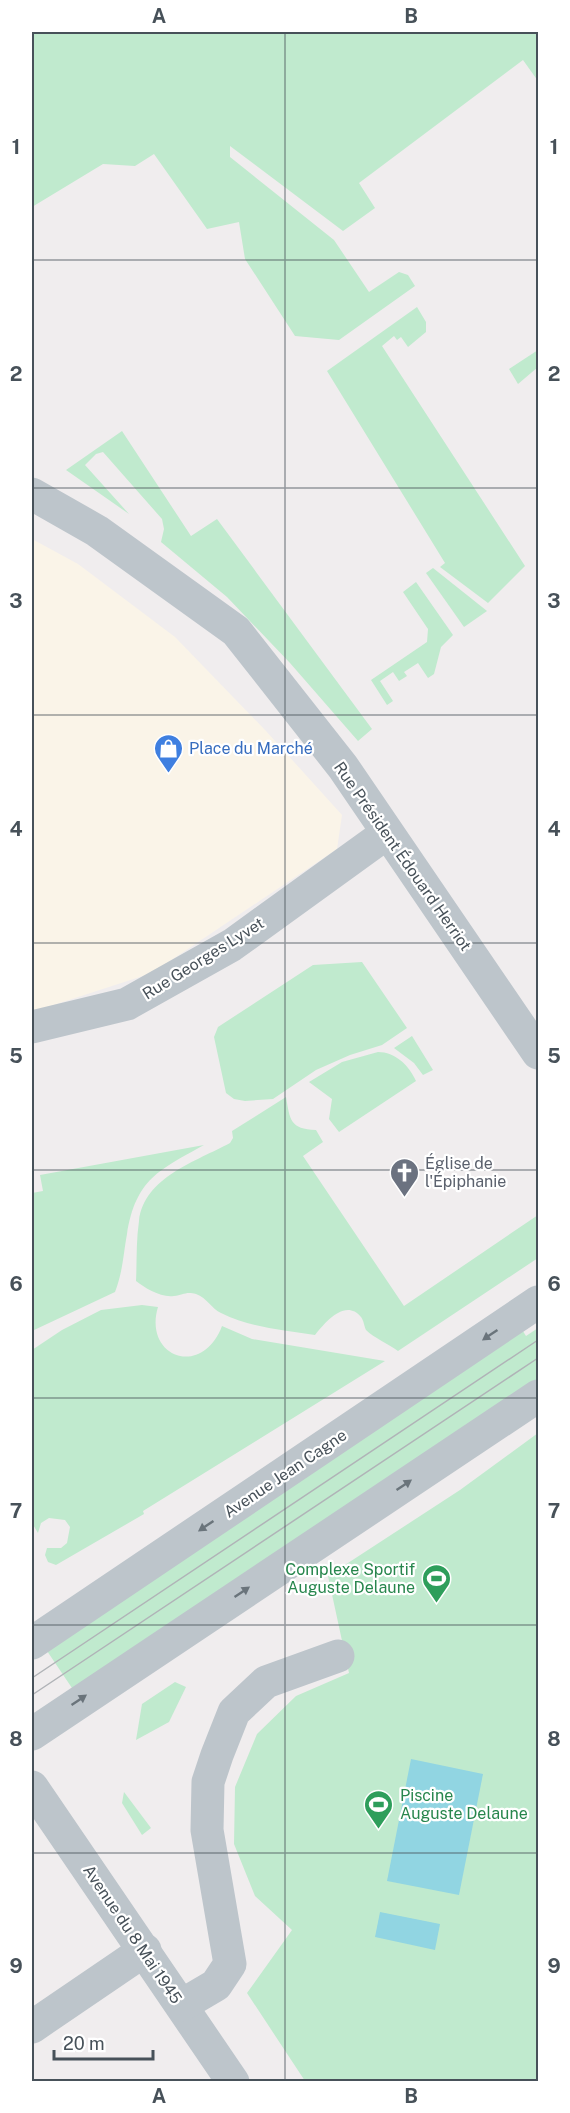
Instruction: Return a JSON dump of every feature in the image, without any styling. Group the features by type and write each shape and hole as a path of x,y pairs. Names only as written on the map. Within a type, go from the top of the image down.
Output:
{"street":[{"name":"Rue Président Édouard Herriot","path":"32,495 97,531 236,631 343,767 387,832 528,1016 538,1053"},
{"name":"Rue Georges Lyvet","path":"32,1027 127,1004 232,945 387,832"},
{"name":"Avenue Jean Cagne","path":"32,1643 538,1302"},
{"path":"32,1734 538,1396"},
{"path":"182,2005 216,1985 230,1964 207,1830 208,1782 234,1712 266,1682 338,1656"},
{"name":"Avenue du 8 Mai 1945","path":"32,1787 233,2082"},
{"path":"32,2027 145,1950"}],"shaded area":[{"name":"Place du Marché","path":"32,539 78,564 175,637 266,731 342,815 337,849 152,973 32,1012"}],"green space":[{"path":"35,32 538,32 538,81 523,60 359,183 375,208 343,231 230,146 230,157 334,240 369,292 399,272 408,275 415,286 339,340 295,336 245,259 239,222 207,229 154,154 135,166 103,164 32,207 32,34"},
{"path":"417,307 426,322 426,332 408,347 401,337 397,340 394,336 382,346 525,566 488,603 440,567 445,563 327,371"},
{"path":"538,350 538,367 518,384 509,369"},
{"path":"122,431 191,536 217,519 372,729 358,741 290,663 227,597 161,542 164,529 162,519 103,452 96,454 85,465 129,514 66,470"},
{"path":"433,568 487,611 464,627 426,573"},
{"path":"416,582 453,635 441,647 434,674 428,678 418,663 404,672 407,676 399,681 393,672 380,681 393,701 387,705 371,680 427,642 428,629 403,592"},
{"path":"362,962 407,1028 382,1045 350,1055 316,1070 273,1099 245,1101 234,1099 226,1093 214,1037 218,1027 313,965"},
{"path":"412,1036 433,1070 423,1075 414,1063 394,1048"},
{"path":"378,1052 396,1057 410,1070 416,1081 339,1132 329,1119 332,1099 309,1082 342,1062"},
{"path":"286,1097 293,1122 301,1128 316,1130 323,1142 303,1156 404,1306 538,1215 538,1258 398,1351 369,1333 361,1317 348,1310 336,1314 315,1335 244,1322 218,1311 196,1294 169,1296 159,1294 136,1281 139,1221 143,1206 151,1193 174,1172 230,1143 233,1138 232,1131"},
{"path":"204,1145 162,1170 143,1188 131,1215 115,1292 32,1331 32,1193 43,1191 40,1175"},
{"path":"142,1305 158,1307 156,1324 159,1339 166,1349 177,1355 189,1356 201,1352 213,1342 222,1326 252,1339 385,1361 143,1511 144,1514 56,1565 48,1562 45,1555 47,1548 61,1548 67,1543 70,1527 65,1520 49,1518 41,1523 38,1533 32,1523 32,1350 62,1330 101,1310"},
{"path":"521,1328 526,1336 538,1328 538,1382 74,1691 43,1645"},
{"path":"538,1433 538,2081 305,2081 247,1993 292,1930 255,1896 234,1844 235,1787 257,1734 296,1696 349,1673 328,1576 460,1490"},
{"path":"175,1682 186,1687 169,1722 136,1740 142,1704"},
{"path":"124,1792 151,1828 142,1835 122,1803"}],"water":[{"path":"411,1759 483,1774 459,1895 387,1881"},
{"path":"380,1912 440,1924 435,1950 375,1937"}],"tram line":[{"path":"32,1678 538,1340"},
{"path":"32,1695 538,1358"}],"place":[{"name":"Place du Marché","path":"168,774"},
{"name":"Église de l'Épiphanie","path":"404,1198"},
{"name":"Complexe Sportif Auguste Delaune","path":"436,1604"},
{"name":"Piscine Auguste Delaune","path":"379,1830"}]}
